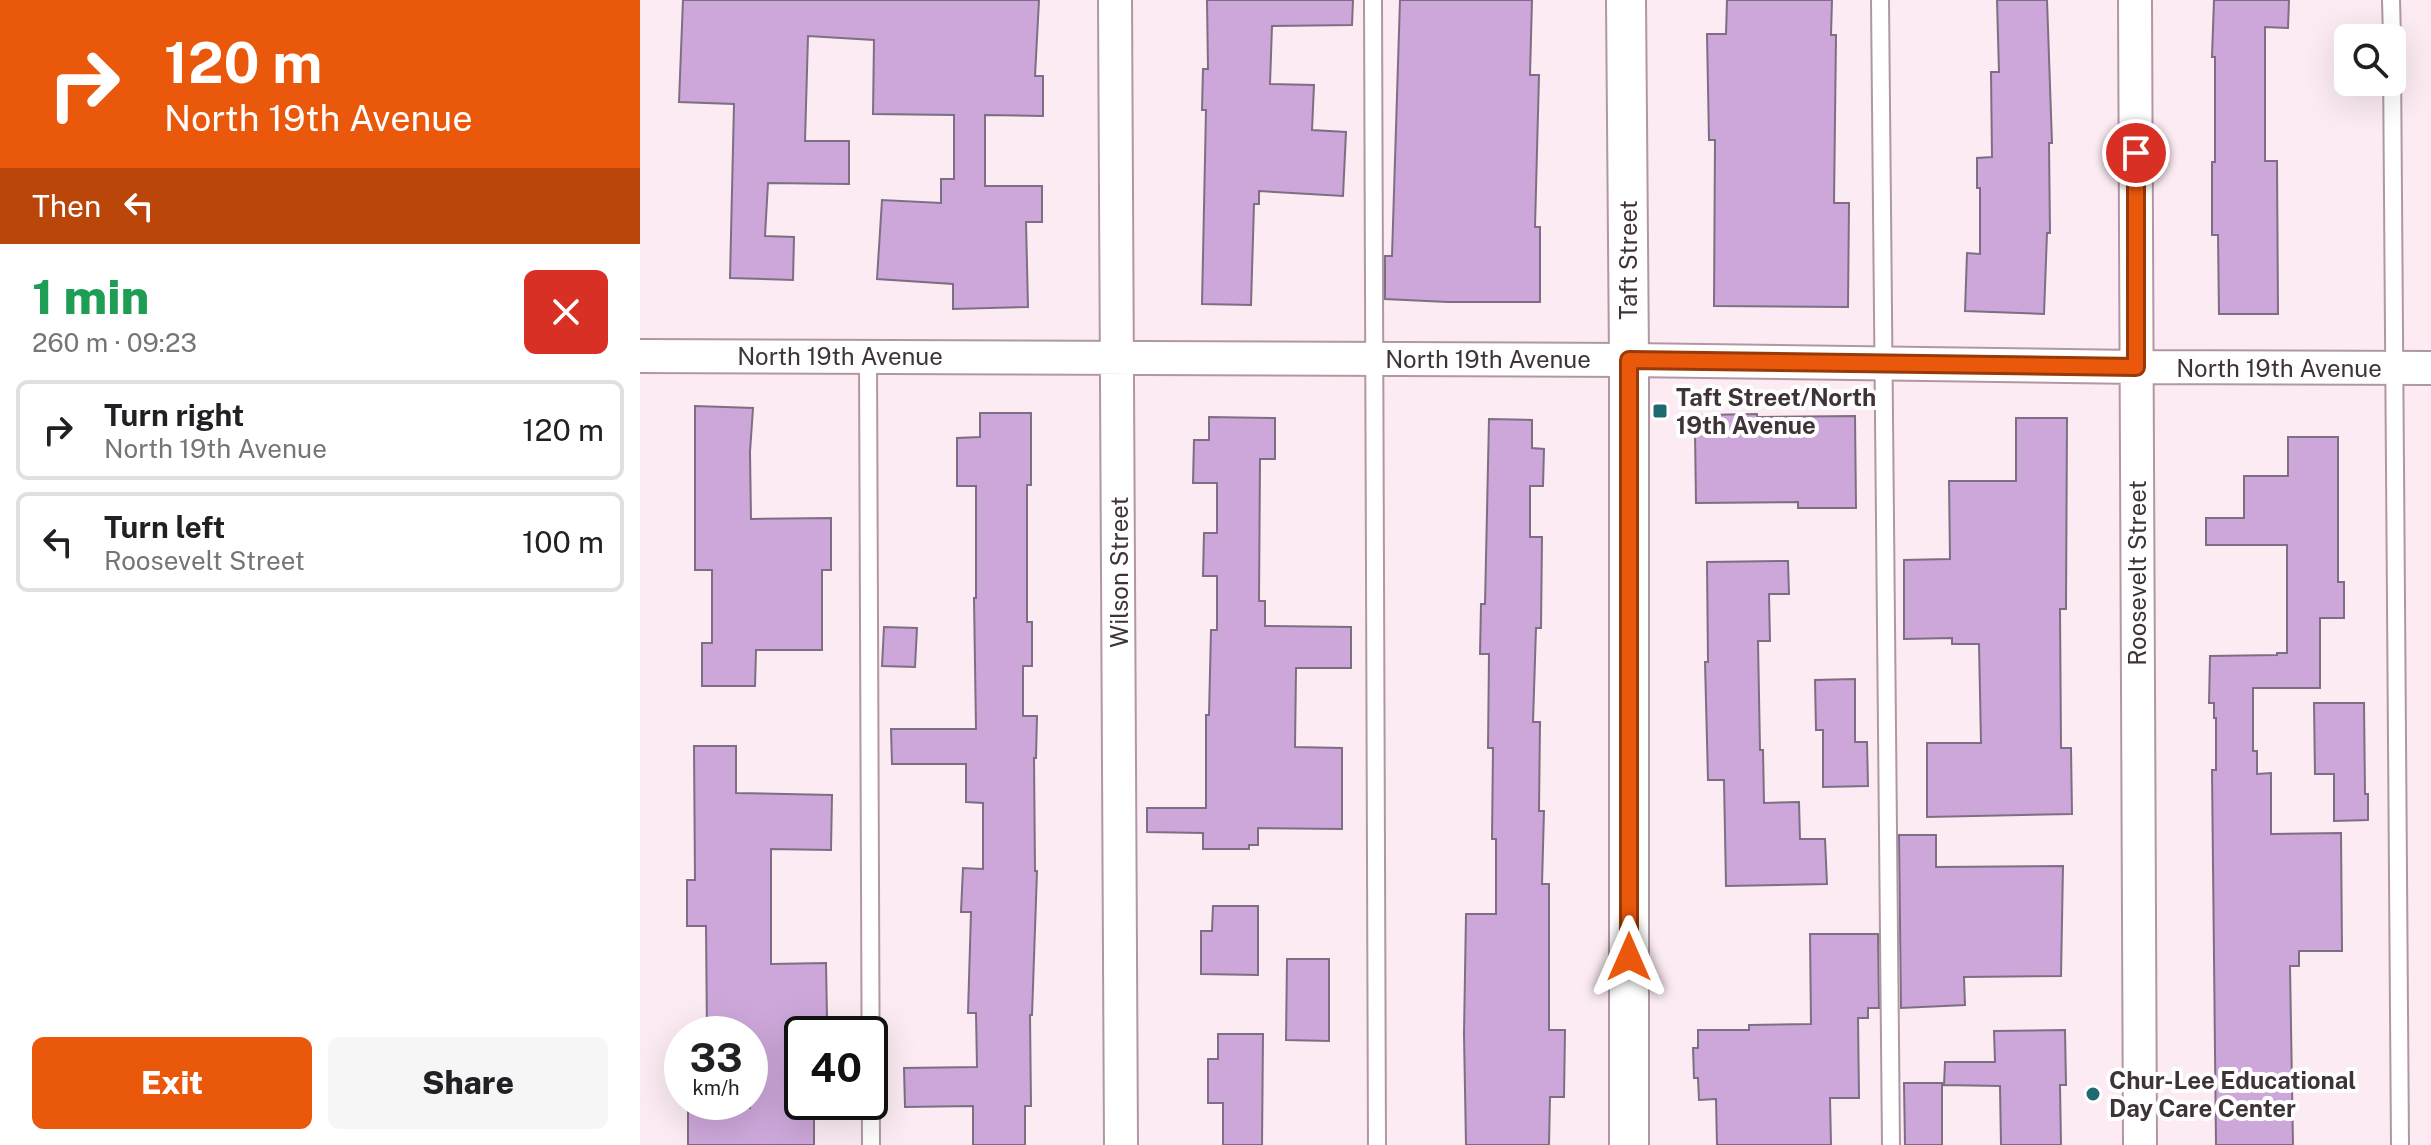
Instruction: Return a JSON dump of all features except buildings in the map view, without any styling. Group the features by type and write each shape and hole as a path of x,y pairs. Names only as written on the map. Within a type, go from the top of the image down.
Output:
{"street":[{"name":"Wilson Street","path":"1115,0 1121,1145"},
{"name":"Taft Street","path":"1626,0 1629,1145"},
{"name":"Roosevelt Street","path":"2135,0 2140,1145"},
{"name":"North 19th Avenue","path":"640,356 1629,360 2431,368"}],"lane":[{"path":"1373,0 1377,1145"},
{"path":"1880,0 1891,1145"},
{"path":"2391,0 2392,24"},
{"path":"2392,96 2400,1145"},
{"path":"868,356 871,1145"}],"place":[{"name":"Taft Street/North 19th Avenue","path":"1660,411"},
{"name":"Chur-Lee Educational Day Care Center","path":"2093,1094"}],"route":[{"path":"1629,957 1629,360 2136,367 2136,153"}]}
